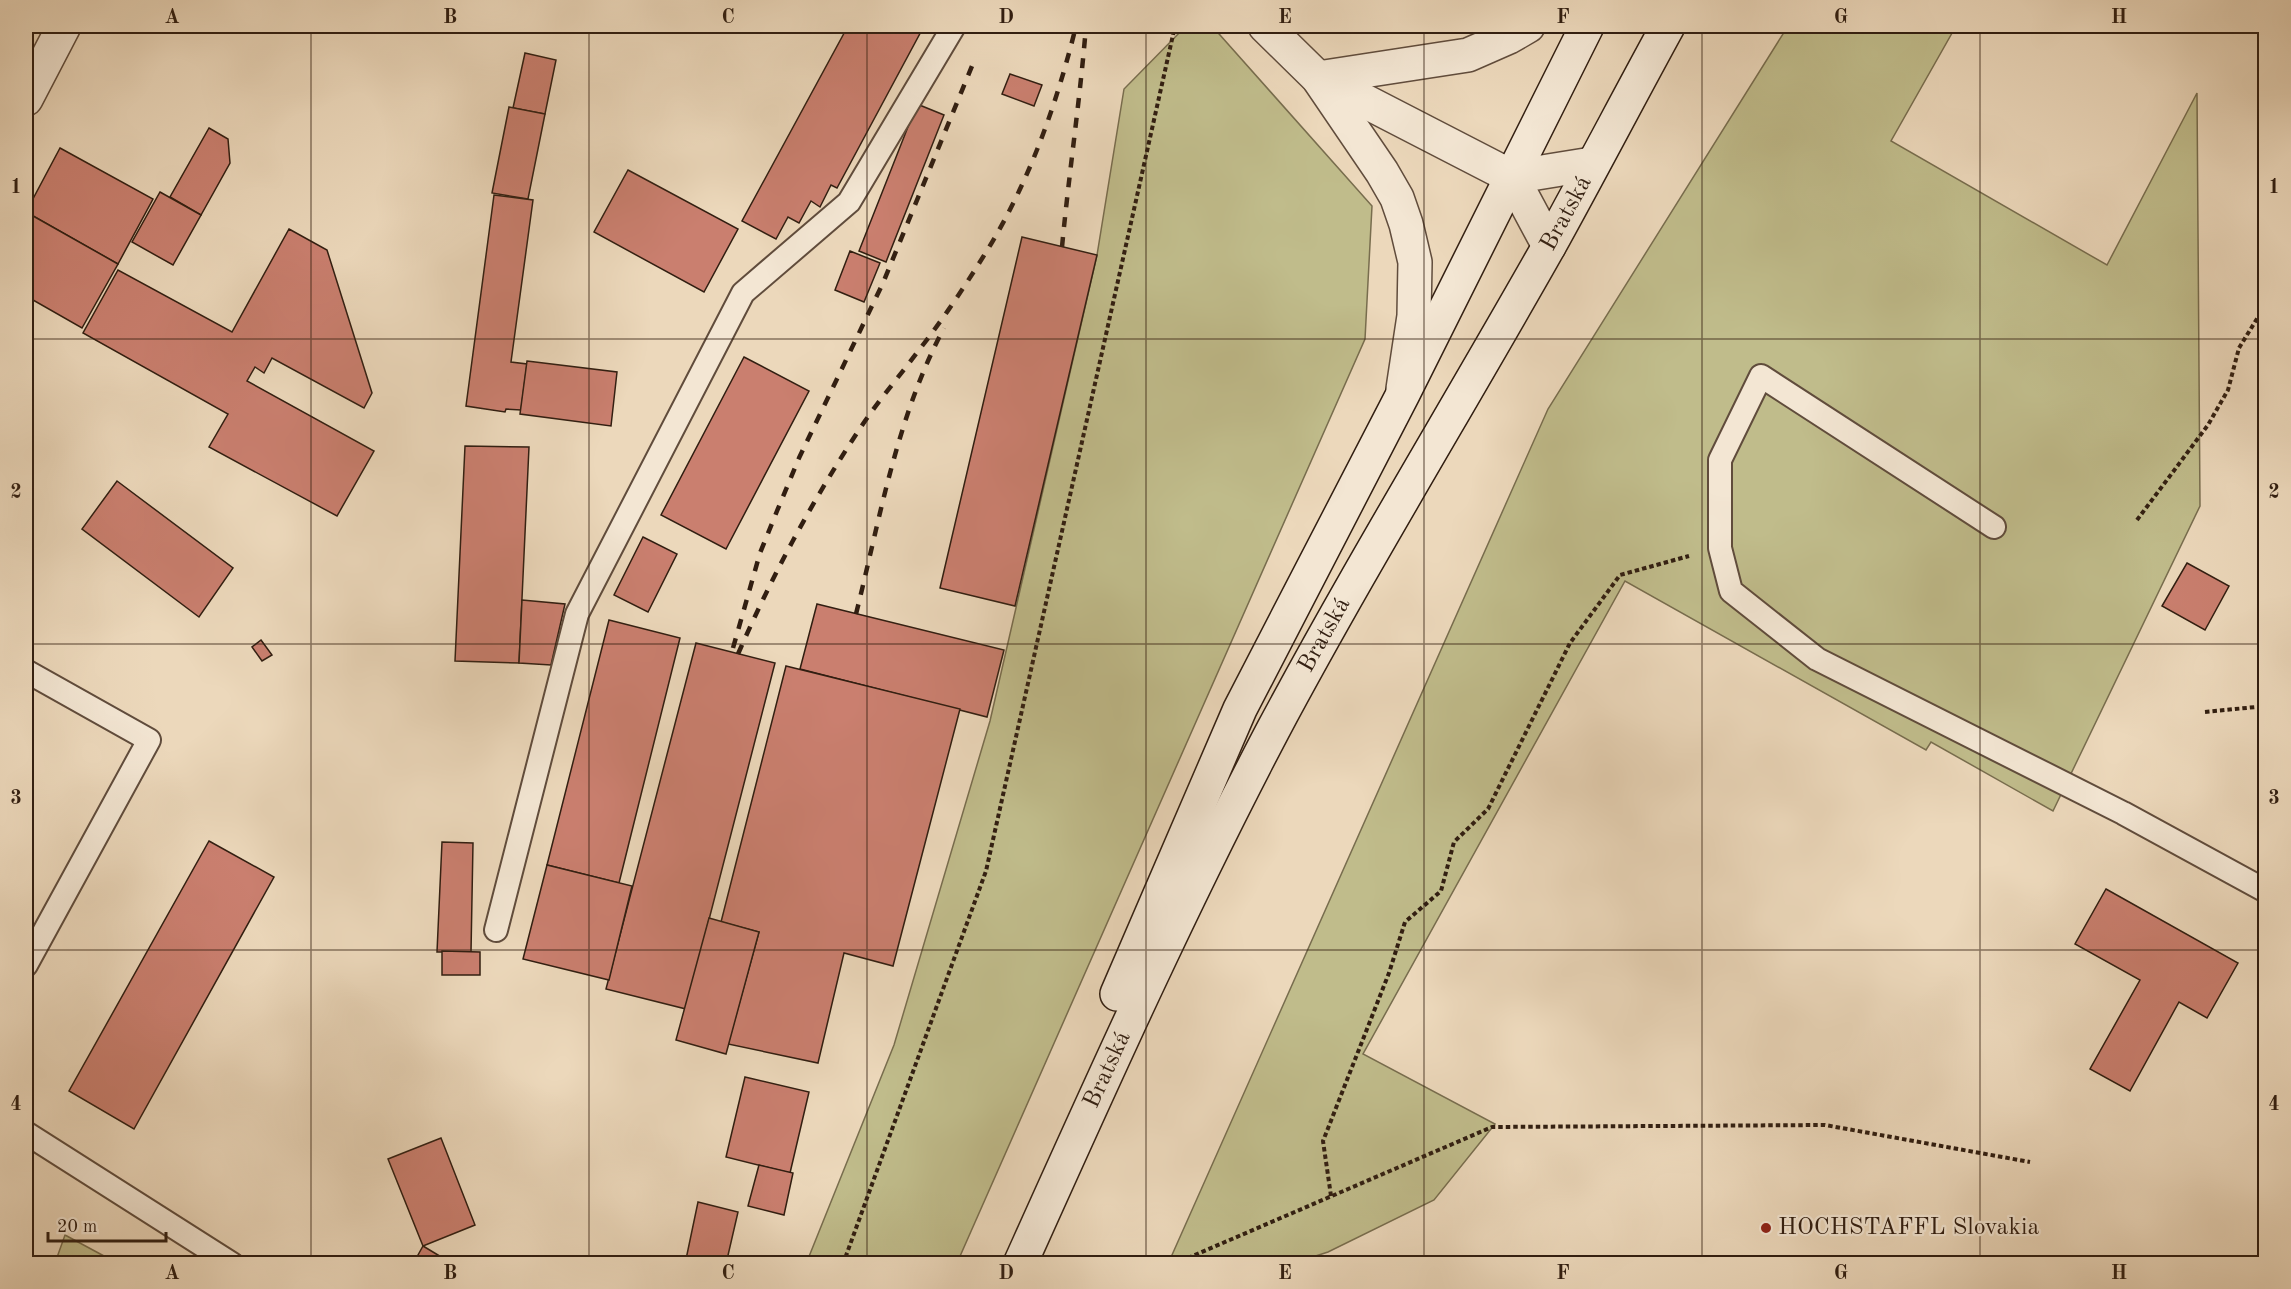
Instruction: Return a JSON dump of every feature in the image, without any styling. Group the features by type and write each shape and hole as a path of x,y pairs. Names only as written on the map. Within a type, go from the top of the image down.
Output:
{"main road":[{"path":"26,99 64,26"},
{"path":"1265,26 1318,78 1397,198 1412,244 1416,281 1414,316 1403,394"},
{"path":"1318,78 1468,55 1528,26"},
{"name":"Bratská","path":"996,1263 1128,970 1240,709 1403,394 1587,26"},
{"name":"Bratská","path":"1020,1263 1148,980 1189,894 1269,739 1356,580 1549,246 1668,26"},
{"path":"1318,78 1512,177 1549,246"},
{"path":"1512,177 1592,164"}],"lane":[{"path":"496,930 577,614 743,293 849,202 954,26"},
{"path":"1994,527 1761,376 1720,460 1720,548 1731,591 1817,659 2123,813 2265,891"},
{"path":"26,670 149,740 26,965"},
{"path":"26,1133 232,1263"}],"path":[{"path":"843,1263 986,871 1175,26"},
{"path":"2137,520 2208,425 2228,390 2239,348 2265,304"},
{"path":"1331,1196 1323,1141 1389,973 1405,922 1442,891 1454,843 1488,809 1570,643 1620,575 1720,548"},
{"path":"2205,712 2265,706"},
{"path":"1174,1263 1492,1127 1825,1125 2030,1162"}],"shaded area":[{"path":"1186,26 1212,26 1372,206 1365,339 957,1263 806,1264 894,1045 990,721 1097,255 1124,89"},
{"path":"1788,26 1956,26 1891,141 2107,265 2197,93 2200,506 2053,811 1931,742 1926,750 1625,581 1363,1054 1495,1124 1434,1200 1328,1252 1294,1263 1168,1264 1548,409"},
{"path":"65,1235 117,1263 55,1263"}],"building":[{"path":"848,26 924,26 837,188 831,185 820,207 811,201 799,223 788,217 776,239 742,221"},
{"path":"525,53 556,60 545,114 513,108"},
{"path":"1010,74 1042,85 1034,106 1002,94"},
{"path":"917,104 944,115 886,262 859,251"},
{"path":"509,107 545,114 528,199 492,193"},
{"path":"209,128 228,139 230,163 201,215 170,197"},
{"path":"60,148 153,199 118,264 26,212"},
{"path":"628,170 738,229 704,292 594,232"},
{"path":"160,192 201,215 173,265 132,242"},
{"path":"494,195 533,200 511,362 527,364 521,410 506,409 505,412 466,406"},
{"path":"26,212 118,264 82,328 26,296"},
{"path":"289,229 327,250 372,393 364,408 272,358 264,373 255,367 247,381 374,451 337,516 209,447 228,414 83,333 118,270 232,332"},
{"path":"1022,237 1097,255 1015,606 940,588"},
{"path":"850,251 880,263 864,302 835,290"},
{"path":"744,357 809,391 726,549 661,515"},
{"path":"527,361 617,372 611,426 520,414"},
{"path":"465,446 529,447 519,663 455,661"},
{"path":"117,481 233,568 199,617 82,529"},
{"path":"643,537 677,554 648,612 614,595"},
{"path":"2187,563 2229,586 2205,630 2162,606"},
{"path":"522,600 565,604 551,665 519,663"},
{"path":"817,604 1004,650 987,717 800,669"},
{"path":"609,620 680,638 619,883 547,865"},
{"path":"261,640 272,655 262,661 252,647"},
{"path":"696,643 775,663 686,1009 606,989"},
{"path":"786,666 960,709 893,966 844,953 818,1063 728,1044 759,932 721,922"},
{"path":"209,841 274,877 134,1129 69,1091"},
{"path":"442,842 473,843 471,952 437,952"},
{"path":"547,865 632,886 609,980 523,959"},
{"path":"2106,889 2238,963 2207,1018 2179,1002 2130,1091 2090,1069 2140,980 2075,944"},
{"path":"709,918 759,932 726,1054 676,1040"},
{"path":"442,951 480,952 480,975 442,975"},
{"path":"745,1077 809,1092 790,1173 726,1157"},
{"path":"441,1138 475,1225 423,1246 388,1159"},
{"path":"759,1165 793,1173 784,1215 748,1206"},
{"path":"698,1202 738,1212 726,1264 685,1264"},
{"path":"423,1246 453,1264 413,1264"}],"railway":[{"path":"738,654 794,539 825,484 873,409 946,313 1003,223 1041,140 1076,26"},
{"path":"1062,247 1086,26"},
{"path":"733,648 760,553 777,511 799,458 883,283 972,66"},
{"path":"856,614 891,468 902,432 914,396 944,328"}],"place":[{"name":"HOCHSTAFFL Slovakia","path":"1766,1228"}]}
